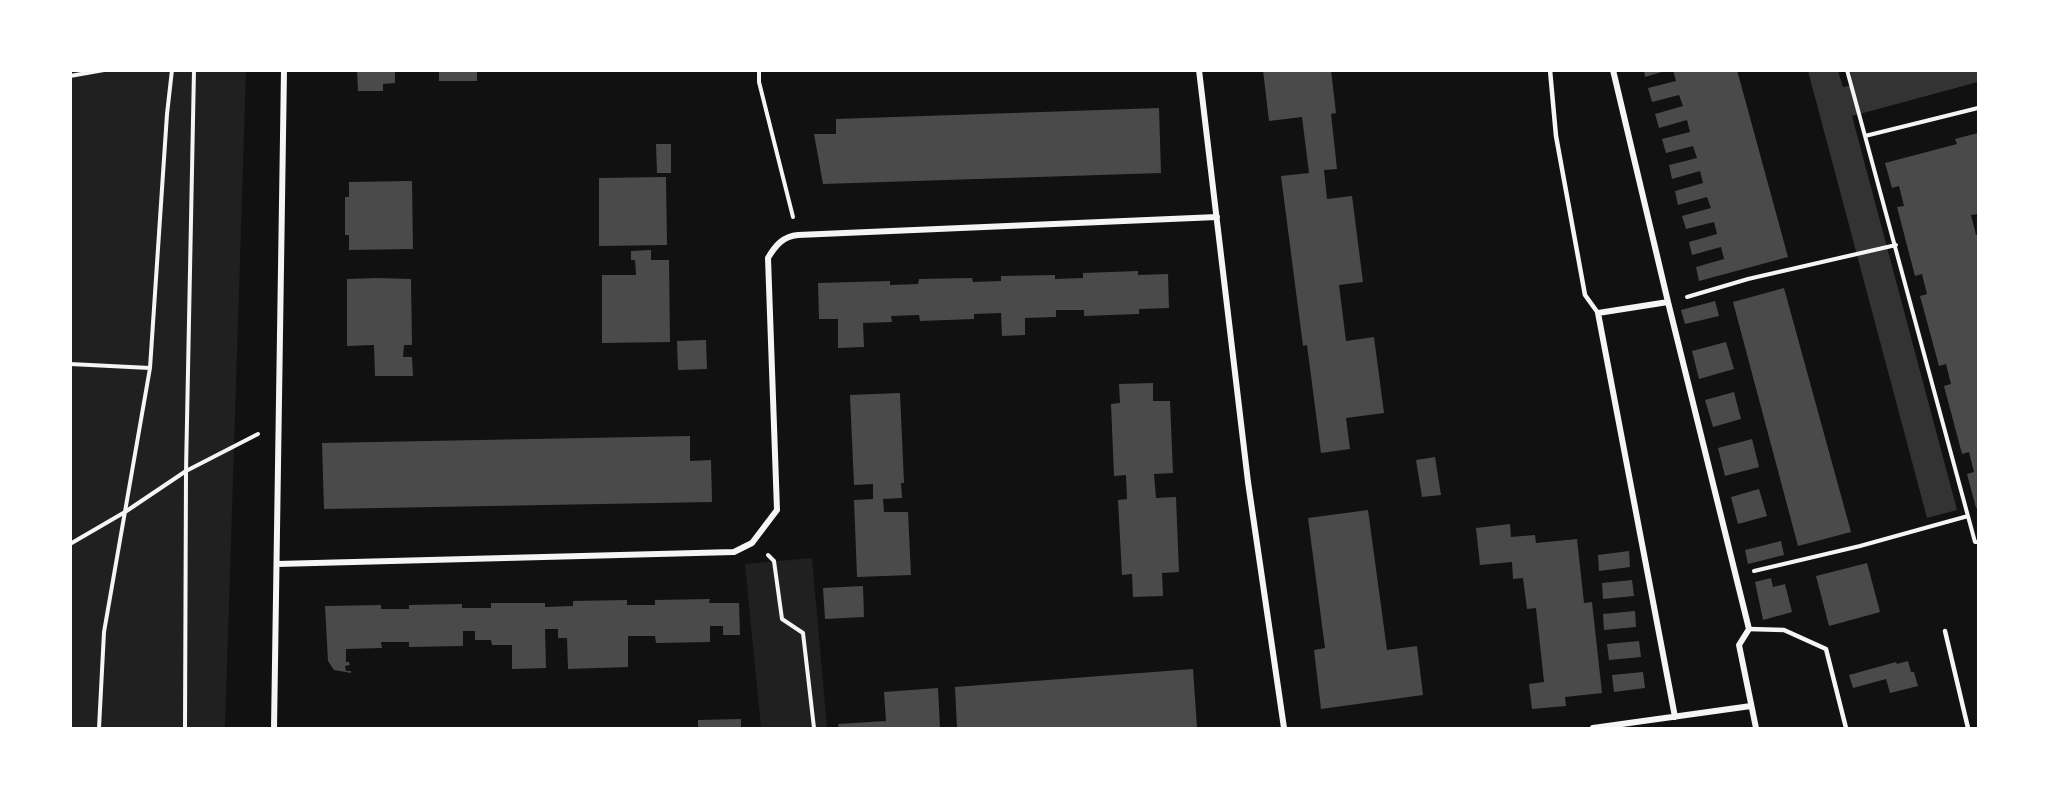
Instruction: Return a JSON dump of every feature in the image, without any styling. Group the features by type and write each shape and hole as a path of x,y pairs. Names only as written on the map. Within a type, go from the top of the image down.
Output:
{"street":[{"path":"274,729 284,70"},
{"path":"1199,70 1248,482 1284,729"},
{"path":"1613,70 1749,629 1739,645 1756,729"},
{"path":"277,564 734,552 752,543 777,510 768,258 776,245 790,236 798,235 1217,218"},
{"path":"1668,302 1598,313 1675,717"},
{"path":"1593,729 1751,705"}],"lane":[{"path":"1550,70 1556,135 1585,295 1598,313"},
{"path":"1749,629 1784,630 1826,649 1846,729"},
{"path":"1945,631 1968,729"}],"path":[{"path":"70,76 104,70"},
{"path":"99,729 104,633 150,368 172,70"},
{"path":"185,729 186,471 194,70"},
{"path":"759,70 759,81 798,235"},
{"path":"1846,70 1896,245 1975,542 1978,542"},
{"path":"1865,136 1978,108"},
{"path":"1668,302 1748,279 1896,245"},
{"path":"70,364 150,368"},
{"path":"70,544 125,512 186,471 279,423"},
{"path":"1736,575 1860,546 1968,516"},
{"path":"752,543 765,551 774,561 782,619 803,633 814,729"}],"shaded area":[{"path":"70,71 246,71 225,728 71,728"},
{"path":"1808,71 1838,71 1843,87 1853,85 1850,71 1978,71 1978,82 1852,116 1957,510 1927,518"},
{"path":"812,558 827,728 761,728 745,564"}],"building":[{"path":"357,70 395,70 395,83 383,84 383,91 358,91"},
{"path":"439,70 477,70 477,81 439,81"},
{"path":"1263,70 1331,70 1336,113 1331,114 1337,169 1324,170 1327,199 1352,196 1363,282 1339,285 1346,341 1374,337 1384,413 1346,418 1350,449 1321,453 1307,345 1303,346 1281,176 1309,173 1302,117 1269,121"},
{"path":"1644,70 1665,70 1665,71 1645,77"},
{"path":"1673,70 1737,70 1788,257 1699,281 1696,267 1724,259 1721,247 1692,255 1689,242 1717,234 1714,222 1686,229 1682,216 1711,208 1707,197 1678,205 1675,191 1703,183 1700,171 1672,179 1669,165 1697,158 1693,146 1666,153 1662,139 1690,132 1687,120 1659,128 1655,114 1683,106 1679,95 1652,102 1648,88 1676,81"},
{"path":"1159,108 1161,173 823,184 814,134 836,134 836,119"},
{"path":"1978,133 1978,214 1971,215 1976,235 1978,235 1978,508 1976,508 1967,474 1974,472 1969,452 1962,454 1944,386 1951,384 1946,364 1939,366 1920,296 1927,294 1922,274 1915,276 1897,207 1904,206 1899,186 1892,188 1885,163 1957,144 1955,139"},
{"path":"656,144 671,144 671,173 657,173"},
{"path":"666,177 667,245 599,246 599,178"},
{"path":"412,181 413,249 349,250 349,235 345,235 345,197 349,197 349,182"},
{"path":"651,250 651,260 669,260 670,342 602,343 602,275 636,275 635,260 631,260 631,251"},
{"path":"1138,271 1138,275 1168,274 1169,308 1139,309 1139,314 1084,316 1084,310 1056,310 1056,317 1025,318 1025,335 1002,336 1001,313 974,314 974,319 920,321 919,315 891,316 892,322 863,323 864,347 838,348 838,319 819,319 818,283 890,281 890,285 918,284 919,279 972,278 973,282 1001,281 1001,276 1055,275 1055,279 1083,278 1083,273"},
{"path":"347,279 411,279 412,345 404,345 403,357 412,357 413,376 375,376 374,345 347,346"},
{"path":"1784,288 1851,532 1798,546 1733,302"},
{"path":"1715,301 1719,316 1685,324 1681,310"},
{"path":"706,340 707,369 678,370 677,341"},
{"path":"1726,342 1734,369 1699,379 1692,351"},
{"path":"1153,383 1153,401 1170,401 1173,473 1154,474 1156,498 1176,497 1179,572 1162,573 1163,596 1133,597 1132,574 1122,575 1118,500 1127,499 1126,475 1114,476 1111,404 1120,403 1119,384"},
{"path":"1734,392 1741,419 1713,427 1705,400"},
{"path":"900,393 904,483 901,483 902,498 883,499 884,512 908,512 911,575 857,577 854,500 873,499 873,484 854,485 850,395"},
{"path":"690,436 690,461 711,460 712,502 324,509 322,443"},
{"path":"1752,439 1759,467 1725,476 1718,448"},
{"path":"1435,457 1441,495 1422,497 1416,460"},
{"path":"1759,489 1767,516 1738,524 1731,497"},
{"path":"1368,510 1387,650 1417,646 1423,695 1321,709 1314,650 1325,648 1308,518"},
{"path":"1510,524 1511,537 1535,535 1536,543 1577,539 1584,603 1592,602 1602,693 1565,697 1566,706 1532,709 1529,684 1544,682 1536,608 1527,609 1523,578 1513,579 1512,562 1480,565 1476,528"},
{"path":"1781,541 1784,555 1748,564 1745,550"},
{"path":"1629,551 1630,567 1599,571 1598,555"},
{"path":"1867,563 1880,612 1829,626 1816,576"},
{"path":"1771,578 1773,587 1785,584 1792,612 1763,620 1755,582"},
{"path":"1632,580 1634,596 1603,599 1602,583"},
{"path":"863,586 864,617 825,619 823,588"},
{"path":"710,599 709,603 739,603 740,635 723,635 723,626 710,626 710,642 656,643 655,636 628,636 628,667 568,669 567,638 558,638 558,629 545,629 546,668 512,669 512,645 492,645 491,640 475,640 475,631 463,631 463,646 409,647 409,642 381,642 382,648 346,649 346,662 350,665 345,666 346,671 351,671 351,673 334,670 328,661 325,606 381,605 381,609 409,609 409,605 462,604 462,608 491,608 491,603 545,603 545,607 573,606 573,601 627,600 627,605 655,605 655,600"},
{"path":"1635,611 1636,627 1604,630 1603,614"},
{"path":"1639,641 1641,657 1609,660 1607,644"},
{"path":"1908,661 1918,686 1890,693 1886,679 1853,688 1849,675"},
{"path":"1193,669 1197,728 957,728 955,687"},
{"path":"1643,672 1645,688 1614,692 1612,675"},
{"path":"938,688 940,728 839,728 838,724 886,721 884,692"},
{"path":"741,719 741,728 698,728 698,720"}]}
